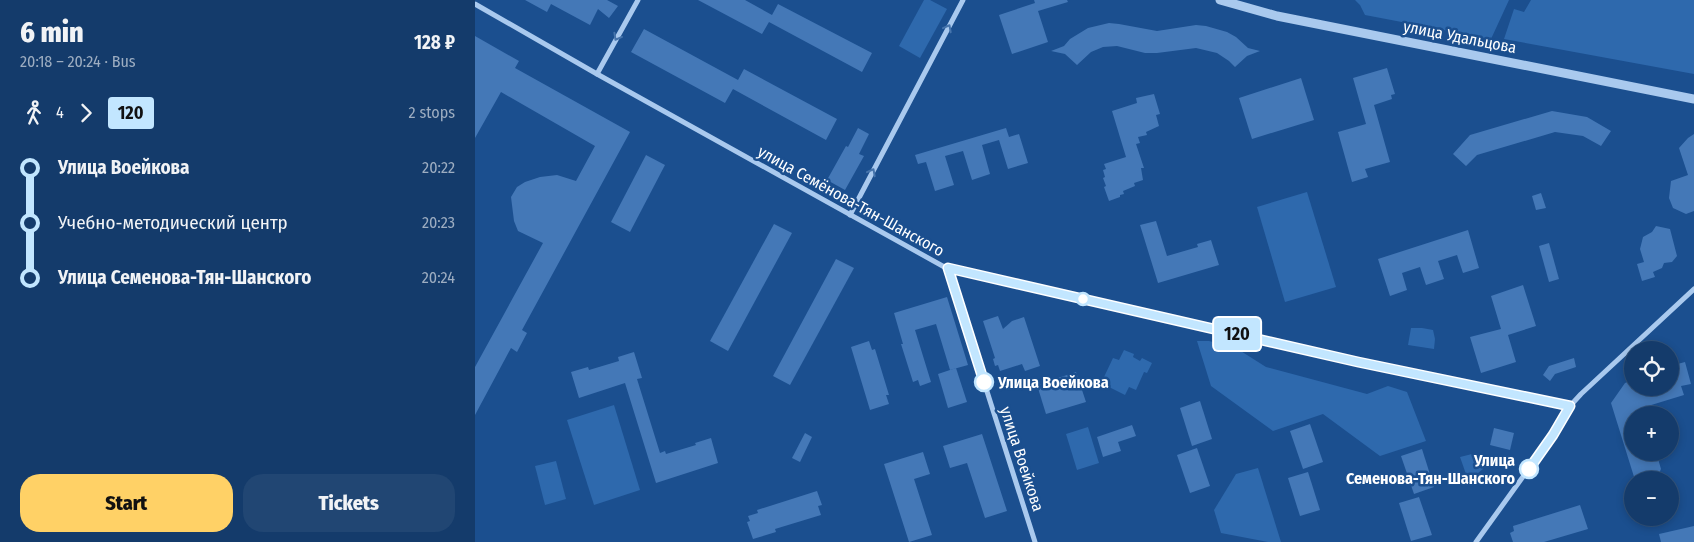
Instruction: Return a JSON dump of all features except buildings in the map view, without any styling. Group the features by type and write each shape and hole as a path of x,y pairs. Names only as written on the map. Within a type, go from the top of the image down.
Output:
{"street":[{"path":"597,74 638,0"},
{"path":"850,215 963,0"},
{"name":"улица Удальцова","path":"1220,0 1277,16 1694,99"},
{"name":"улица Семёнова-Тян-Шанского","path":"475,4 597,74 948,268 1358,362 1570,406"},
{"name":"улица Воейкова","path":"948,268 1035,542"},
{"path":"1476,542 1553,435 1570,406 1694,289"}],"shaded area":[{"path":"924,0 930,0 947,9 920,58 899,46"},
{"path":"1355,0 1509,0 1491,39 1365,15"},
{"path":"1531,0 1694,0 1694,74 1504,39 1514,9 1524,12"},
{"path":"1307,192 1336,287 1285,302 1257,207"},
{"path":"1411,328 1433,330 1435,339 1434,349 1408,345"},
{"path":"1197,341 1209,341 1236,348 1266,367 1367,394 1388,386 1407,392 1426,441 1380,456 1323,414 1273,431 1211,386"},
{"path":"1124,350 1134,354 1133,357 1140,361 1142,358 1152,363 1147,373 1144,372 1136,390 1129,387 1125,395 1107,386 1104,377 1113,358 1119,360"},
{"path":"614,405 640,490 594,505 567,420"},
{"path":"1088,427 1099,463 1077,470 1066,434"},
{"path":"1472,454 1474,462 1481,463 1483,469 1467,477 1460,457"},
{"path":"556,461 566,499 545,505 535,466"},
{"path":"1258,468 1281,542 1268,542 1221,533 1214,510 1236,474"}],"bus line":[{"name":"120","path":"984,382 948,268 1358,362 1570,406 1553,435 1529,469"}],"place":[{"name":"Улица Воейкова","path":"984,382"},
{"name":"Улица Семенова-Тян-Шанского","path":"1529,469"}]}
